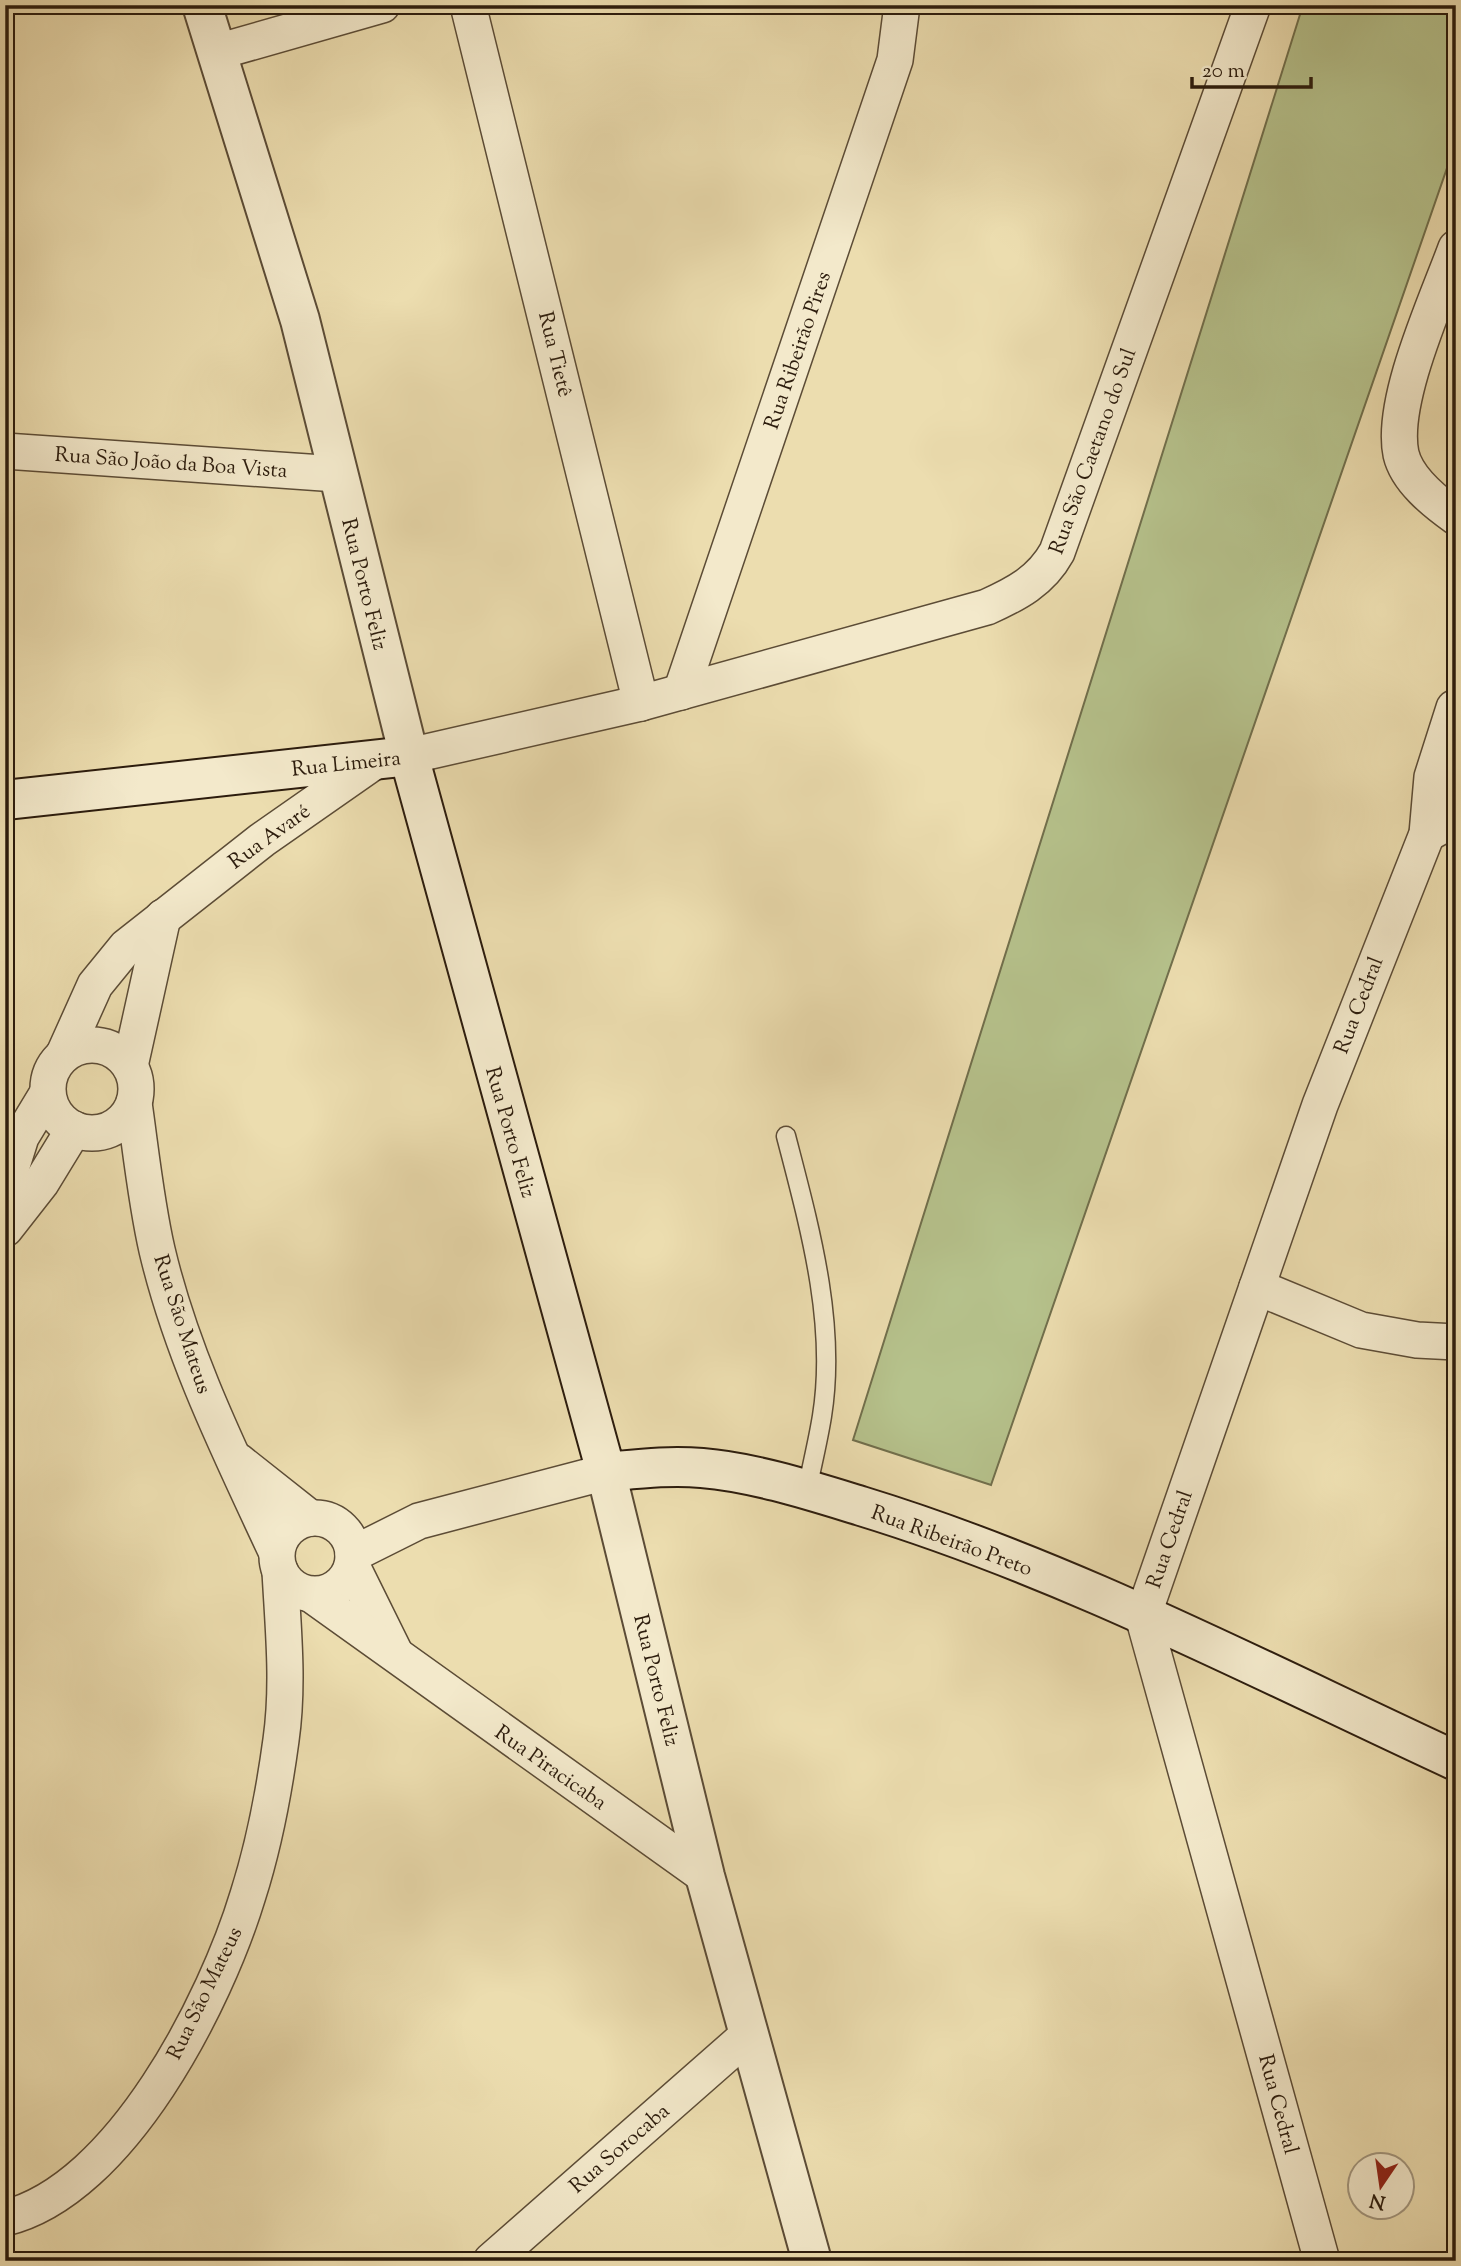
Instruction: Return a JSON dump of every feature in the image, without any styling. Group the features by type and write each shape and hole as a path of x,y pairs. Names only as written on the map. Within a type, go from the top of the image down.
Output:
{"main road":[{"name":"Rua Porto Feliz","path":"202,5 300,320 337,474 393,758 606,1472 705,1876 811,2261"},
{"name":"Rua Limeira","path":"5,800 393,758"},
{"name":"Rua Ribeirão Preto","path":"606,1472 657,1467 704,1468 807,1490 960,1540 1143,1616 1456,1761"}],"street":[{"path":"217,52 382,5"},
{"name":"Rua Tietê","path":"468,5 641,703"},
{"name":"Rua Ribeirão Pires","path":"681,692 895,60 902,5"},
{"name":"Rua São Caetano do Sul","path":"681,692 987,607 1018,593 1049,567 1073,509 1253,5"},
{"path":"1456,248 1408,385 1400,425 1401,455 1417,484 1456,517"},
{"name":"Rua São João da Boa Vista","path":"5,451 337,474"},
{"name":"Rua Limeira","path":"393,758 681,692"},
{"name":"Rua Cedral","path":"1322,2261 1143,1616 1352,1020 1441,826 1432,776 1455,711"},
{"name":"Rua Avaré","path":"64,1054 79,1017 107,969 126,947 262,839 393,758"},
{"path":"130,1066 163,917"},
{"path":"5,1188 21,1137 47,1094 51,1072 64,1054 77,1047 107,1047 120,1055 130,1066 135,1078 134,1103 117,1125 82,1131 5,1229"},
{"path":"47,1094 61,1121 82,1131 146,1188"},
{"name":"Rua São Mateus","path":"5,2218 21,2215 63,2192 105,2154 151,2099 221,1967 255,1871 268,1820 282,1737 285,1666 278,1561 179,1324 158,1251 134,1103"},
{"path":"1257,1287 1361,1330 1416,1340 1456,1342"},
{"name":"Rua São Mateus","path":"233,1457 322,1521"},
{"name":"Rua Ribeirão Preto","path":"322,1521 419,1521 606,1472"},
{"path":"322,1521 350,1542 353,1560 337,1588 325,1594 312,1595 290,1585 278,1561 288,1529 322,1521"},
{"name":"Rua Ribeirão Preto","path":"353,1560 419,1521"},
{"name":"Rua Piracicaba","path":"353,1560 397,1658"},
{"name":"Rua Piracicaba","path":"312,1595 705,1876"},
{"name":"Rua Sorocaba","path":"491,2261 747,2036"}],"lane":[{"path":"786,1136 821,1294 825,1354 823,1414 807,1490"}],"green space":[{"path":"1303,5 1456,5 1456,142 991,1485 853,1440"}]}
